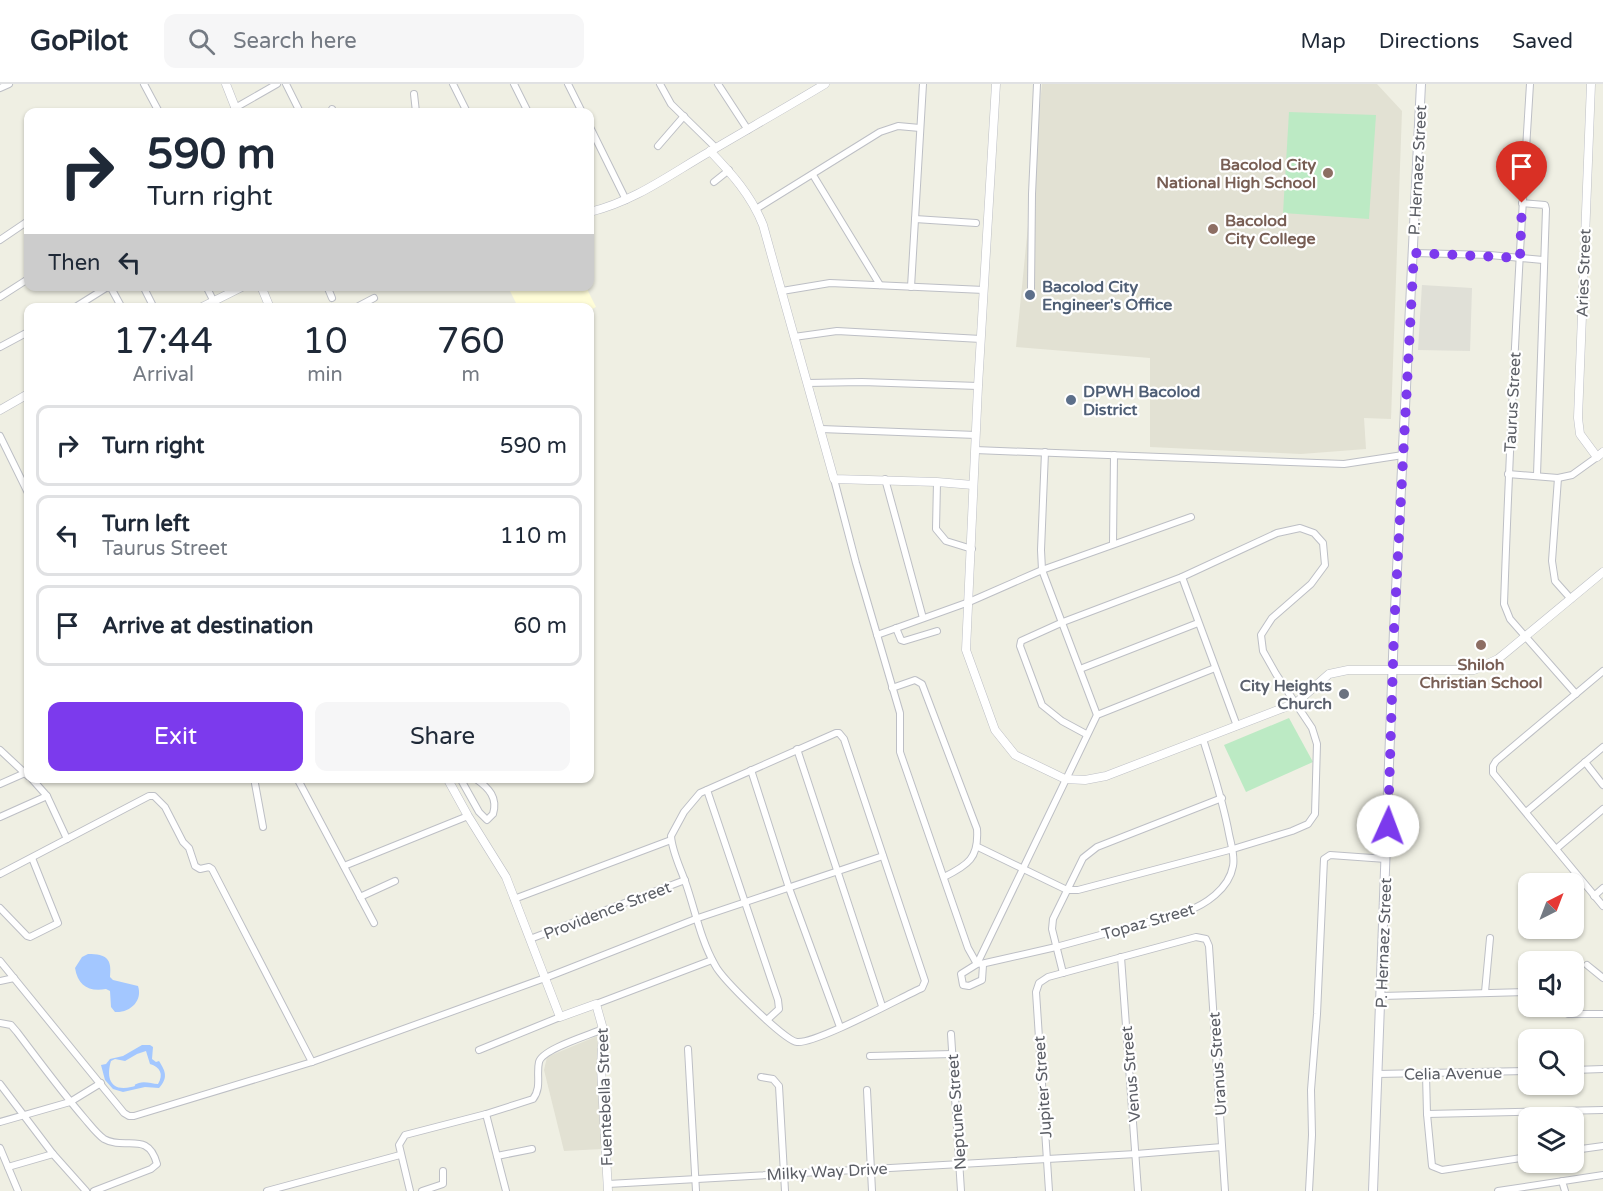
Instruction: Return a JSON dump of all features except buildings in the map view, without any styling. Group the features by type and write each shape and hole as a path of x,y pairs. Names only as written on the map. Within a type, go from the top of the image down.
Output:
{"main road":[{"name":"P. Hernaez Street","path":"1373,1191 1393,669 1421,84"}],"street":[{"path":"0,88 9,84"},
{"path":"144,84 157,108"},
{"path":"226,84 235,108"},
{"path":"239,108 277,84"},
{"path":"286,84 298,108"},
{"path":"453,84 465,108"},
{"path":"514,84 526,108"},
{"path":"568,84 580,108"},
{"path":"660,84 666,97 713,150 756,209 782,291 901,721 900,752 968,948 980,964 1086,734 1097,715 1215,668"},
{"path":"718,84 748,130"},
{"path":"594,211 627,200 661,183 825,84"},
{"path":"912,287 923,84"},
{"path":"996,84 972,485 972,549 966,650 995,730 1015,755 1065,779 1085,780 1106,776 1296,703 1329,674 1348,670 1474,670 1498,658 1525,638 1603,572"},
{"path":"1031,288 1037,84"},
{"name":"Taurus Street","path":"1530,84 1508,474 1504,604 1510,619 1525,638 1576,694"},
{"name":"Aries Street","path":"1591,84 1578,417 1580,434 1600,455"},
{"path":"414,94 416,108"},
{"path":"658,146 684,116"},
{"path":"756,209 888,128 898,126 920,128"},
{"path":"594,135 627,200"},
{"path":"714,182 729,170"},
{"path":"813,175 880,285"},
{"path":"1522,203 1545,205 1546,209 1537,475"},
{"path":"915,219 976,223"},
{"path":"0,240 24,224"},
{"path":"1414,253 1543,260"},
{"path":"0,297 24,282"},
{"path":"782,291 830,284 984,290"},
{"path":"82,303 101,291"},
{"path":"208,291 214,302 235,291"},
{"path":"329,291 332,298"},
{"path":"364,303 374,298"},
{"path":"795,337 837,331 981,339"},
{"path":"0,347 24,334"},
{"path":"807,382 978,386"},
{"path":"0,410 24,396"},
{"path":"821,429 976,435"},
{"path":"0,436 24,485"},
{"path":"975,450 1344,464 1403,455"},
{"path":"1045,452 1042,570 1097,715"},
{"path":"1508,474 1558,477 1572,475 1600,455"},
{"path":"1113,544 1114,456"},
{"path":"1558,477 1552,561 1555,581 1571,599"},
{"path":"834,479 885,479 972,485"},
{"path":"885,479 923,618"},
{"path":"937,482 936,529 946,541 972,549"},
{"path":"877,635 969,602 1042,570 1191,517"},
{"path":"978,847 1067,890 1090,887 1233,849 1308,824 1315,814 1317,744 1312,728 1263,651 1262,635 1272,618 1289,605 1320,574 1325,565 1323,543 1314,533 1300,528 1277,534 1182,577 1063,622 1021,641 1020,646 1042,705 1062,721 1086,734"},
{"path":"1182,577 1237,726"},
{"path":"1080,669 1198,623"},
{"path":"896,628 901,640 904,641 937,630"},
{"path":"1603,671 1496,761 1493,773 1603,906"},
{"path":"892,688 915,680 922,684 977,829 978,847 964,867 944,877"},
{"path":"836,733 842,736 925,981 922,988 814,1040 791,1041 721,975 712,960 671,840 684,812 694,799 707,790 751,770 836,733"},
{"name":"Topaz Street","path":"980,964 1056,948 1198,908 1210,900 1226,882 1233,867 1233,849 1222,798 1203,739"},
{"path":"1526,812 1603,747"},
{"path":"797,749 882,1006"},
{"path":"0,750 24,772"},
{"path":"1585,762 1603,785"},
{"path":"751,770 789,888 840,1028"},
{"path":"0,784 24,777"},
{"path":"35,783 47,796 68,839"},
{"path":"255,783 263,827"},
{"path":"300,783 374,923"},
{"path":"450,783 501,868 560,1017"},
{"path":"453,789 461,783"},
{"path":"463,783 479,812 487,820 493,814 494,799 487,788 480,783"},
{"path":"707,790 778,1000 779,1009 768,1020"},
{"path":"0,817 47,796"},
{"path":"0,874 149,796 154,796 159,800 183,842 189,848 195,866 200,869 209,867 212,869 312,1062"},
{"path":"1121,957 1063,973 1052,929 1053,919 1083,858 1097,847 1222,798"},
{"path":"1556,849 1603,809"},
{"path":"344,866 468,816"},
{"path":"514,899 671,840"},
{"path":"1309,1191 1312,1135 1311,1090 1324,859 1330,855 1386,859"},
{"path":"0,961 124,1113 134,1116 312,1062 545,978 698,918 883,856"},
{"path":"0,908 30,937 58,923 32,858"},
{"name":"Providence Street","path":"530,939 684,880"},
{"path":"360,897 395,881"},
{"path":"1594,896 1603,888"},
{"name":"Uranus Street","path":"1121,957 1196,937 1206,939 1209,946 1225,1191"},
{"path":"1485,992 1491,938"},
{"name":"Venus Street","path":"1121,957 1138,1191"},
{"path":"478,1050 712,960"},
{"path":"1587,965 1603,978"},
{"name":"Jupiter Street","path":"1049,1191 1036,992 1039,983 1048,977 1063,973"},
{"path":"0,981 14,978"},
{"path":"1382,996 1518,992"},
{"name":"Fuentebella Street","path":"596,1004 603,1029 601,1067 608,1187"},
{"path":"1584,1014 1603,1014"},
{"path":"0,1023 11,1025 70,1102 106,1140 116,1143 138,1142 155,1157 157,1164 151,1169 94,1191"},
{"path":"410,1191 399,1145 410,1132 486,1114 533,1099 539,1088 539,1063 545,1054 603,1029"},
{"name":"Neptune Street","path":"951,1034 961,1191"},
{"path":"688,1049 696,1191"},
{"path":"870,1056 953,1054"},
{"path":"1584,1070 1603,1069"},
{"name":"Celia Avenue","path":"1377,1074 1518,1071"},
{"path":"1426,1074 1432,1166 1442,1170 1518,1159"},
{"path":"761,1077 773,1079 779,1086 785,1191"},
{"path":"0,1122 70,1102 101,1083"},
{"path":"0,1084 53,1154 86,1191"},
{"path":"867,1090 872,1191"},
{"path":"1427,1114 1603,1110"},
{"path":"486,1114 507,1191"},
{"path":"1584,1149 1603,1146"},
{"name":"Milky Way Drive","path":"608,1187 696,1178 1136,1154 1222,1147"},
{"path":"0,1148 18,1191"},
{"path":"497,1156 532,1149"},
{"path":"8,1167 53,1154"},
{"path":"267,1191 400,1155"},
{"path":"422,1191 443,1184 443,1171"},
{"path":"1498,1191 1603,1175"},
{"path":"1562,1180 1565,1191"}],"shaded area":[{"name":"Bacolod City College","path":"1042,84 1377,84 1402,111 1391,419 1364,418 1366,449 1301,454 1150,447 1150,358 1016,347"},
{"path":"1422,285 1472,288 1470,351 1418,350"},
{"path":"510,291 588,291 594,303 516,303"},
{"path":"597,1036 602,1149 564,1151 544,1070 547,1057"}],"green space":[{"path":"1289,112 1376,115 1369,219 1283,213"},
{"path":"1289,718 1313,762 1246,792 1224,745"}],"water":[{"path":"88,954 100,955 107,959 110,966 110,977 113,980 138,986 139,997 134,1005 121,1012 115,1012 111,1007 110,991 94,990 82,983 75,968 82,957"},
{"path":"142,1045 153,1047 152,1059 159,1061 165,1075 159,1088 145,1087 123,1092 113,1089 105,1080 101,1065 106,1064 110,1059 123,1056","holes":["146,1051 150,1064 160,1071 161,1077 158,1084 141,1082 124,1088 111,1082 109,1073 111,1061 115,1059 125,1061"]}],"place":[{"name":"Bacolod City National High School","path":"1328,173"},
{"name":"Bacolod City College","path":"1213,229"},
{"name":"Bacolod City Engineer's Office","path":"1030,295"},
{"name":"DPWH Bacolod District","path":"1071,400"},
{"name":"Shiloh Christian School","path":"1481,645"},
{"name":"City Heights Church","path":"1344,694"}],"route":[{"path":"1388,826 1394,630 1414,253 1520,258 1522,203"}]}
